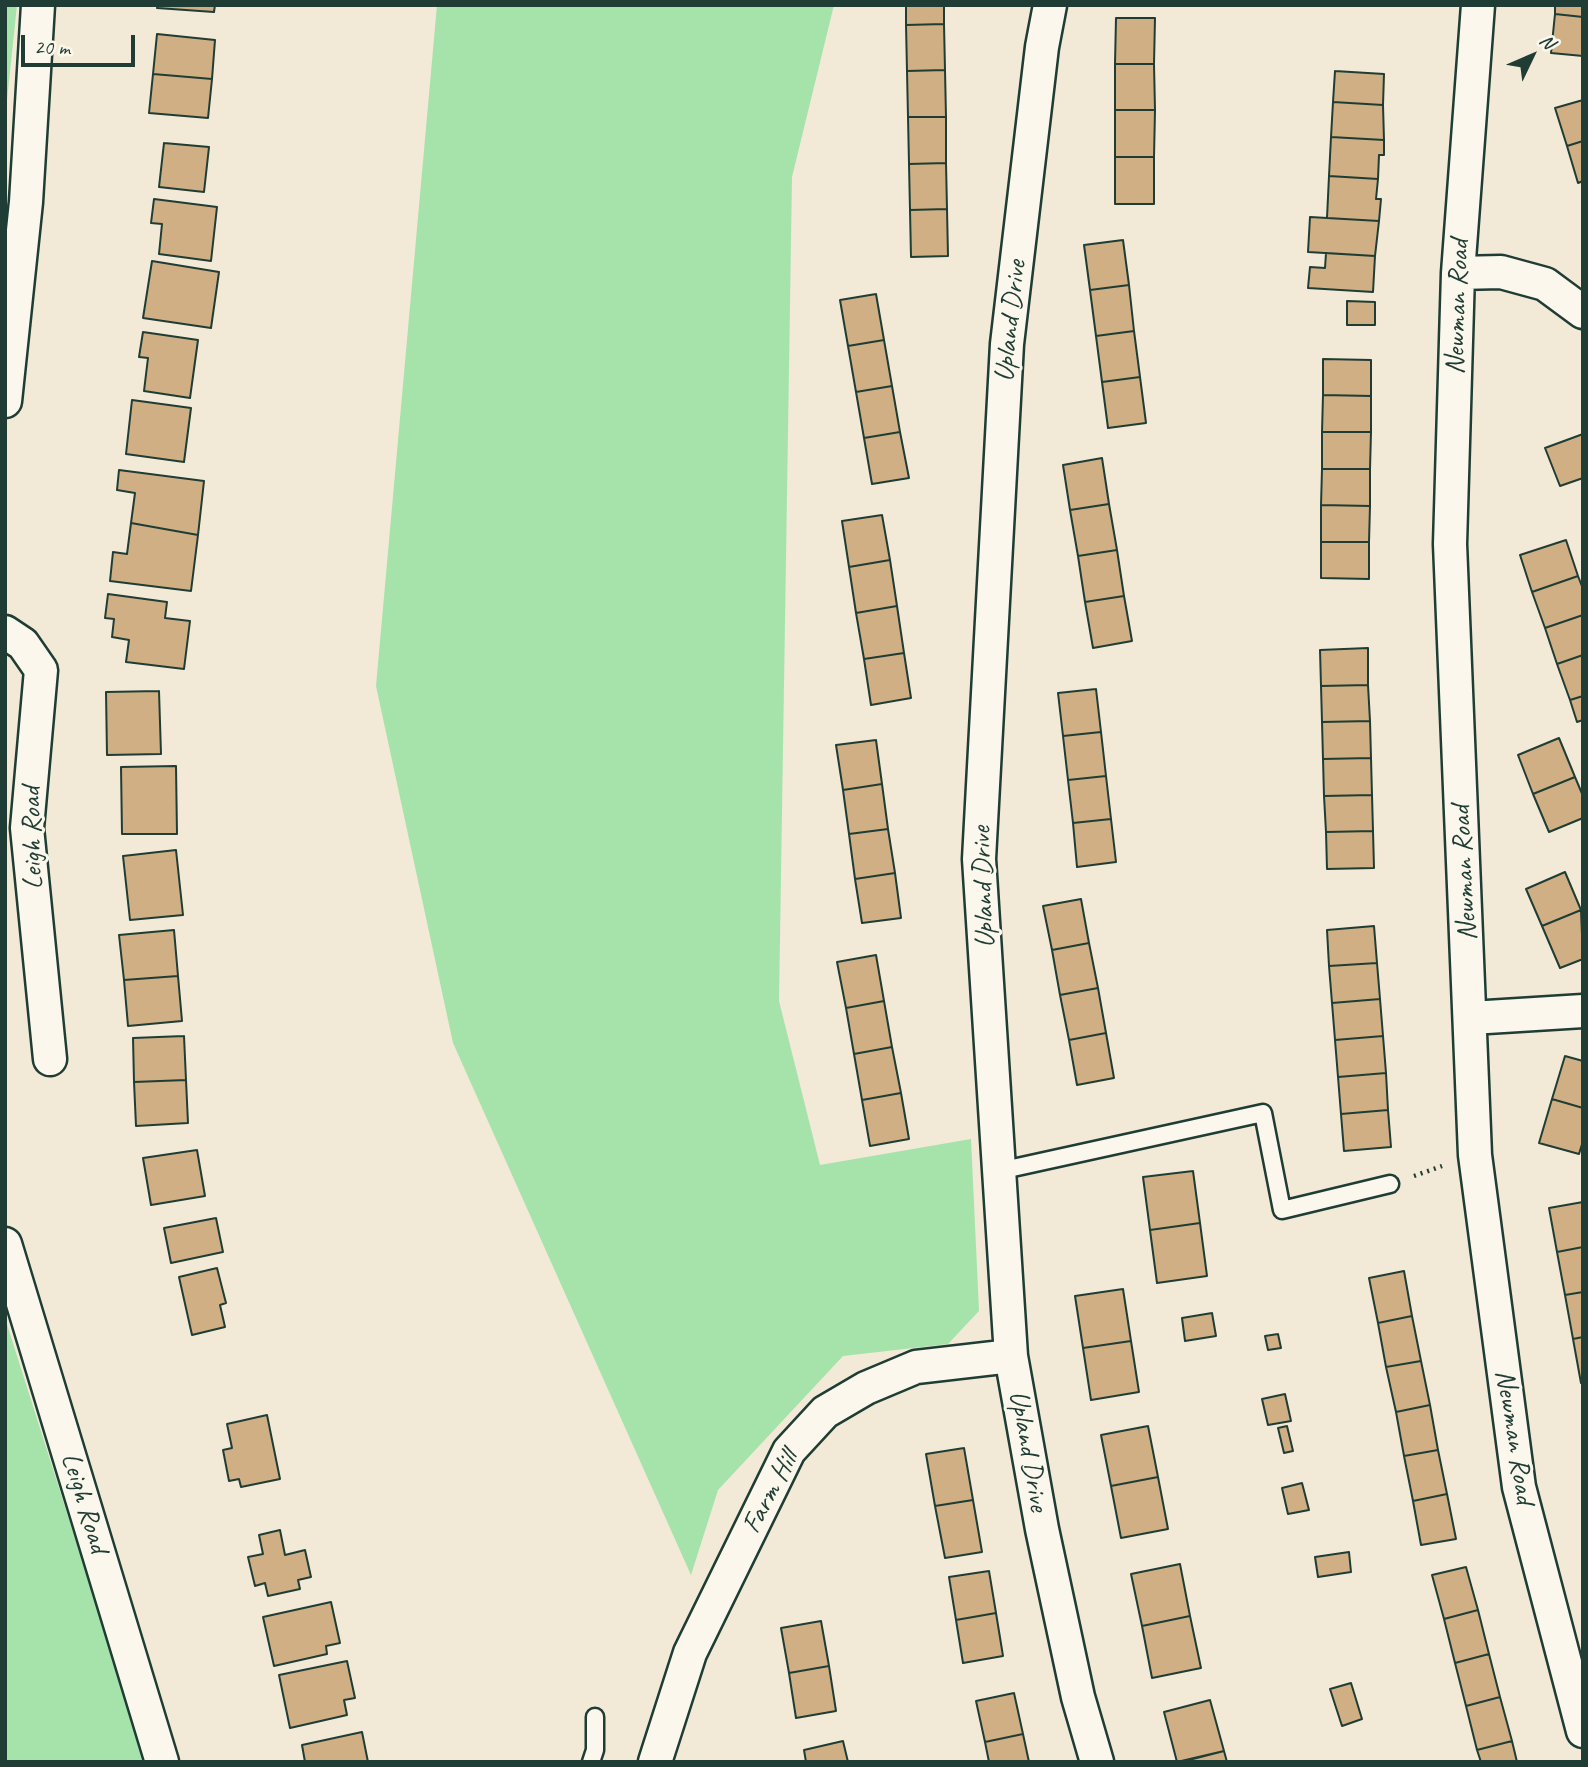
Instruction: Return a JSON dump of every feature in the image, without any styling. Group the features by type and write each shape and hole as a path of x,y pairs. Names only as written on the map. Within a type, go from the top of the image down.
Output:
{"street":[{"path":"5,401 26,202 38,5"},
{"name":"Upland Drive","path":"1050,5 1007,344 979,859 1011,1356 1042,1528 1078,1697 1097,1762"},
{"name":"Newman Road","path":"1478,5 1458,273 1450,544 1475,1155 1519,1487 1583,1731"},
{"path":"1458,273 1501,272 1545,284 1583,312"},
{"name":"Leigh Road","path":"5,632 23,644 41,670 27,828 50,1059"},
{"path":"1471,1018 1583,1011"},
{"name":"Leigh Road","path":"5,1244 162,1762"},
{"name":"Farm Hill","path":"655,1762 690,1653 789,1451 825,1412 866,1388 916,1367 1011,1356"}],"lane":[{"path":"999,1171 1263,1113 1282,1210 1390,1184"},
{"path":"591,1762 595,1750 595,1717"}],"path":[{"path":"1390,1184 1475,1155"}],"green space":[{"path":"5,5 17,5 5,119"},
{"path":"437,5 834,5 792,177 779,1001 820,1165 971,1139 979,1311 948,1344 843,1356 718,1490 691,1575 453,1043 376,686"},
{"path":"5,1318 146,1762 5,1762"}],"building":[{"path":"158,5 215,5 214,12 157,8"},
{"path":"906,5 944,5 944,24 906,25"},
{"path":"1555,5 1583,5 1583,17 1555,14"},
{"path":"1555,14 1583,17 1583,56 1551,53"},
{"path":"1116,18 1155,18 1154,64 1115,64"},
{"path":"944,24 945,70 907,71 906,25"},
{"path":"157,34 215,40 212,79 153,74"},
{"path":"1115,64 1154,64 1155,110 1115,110"},
{"path":"945,70 946,117 908,117 907,71"},
{"path":"1335,71 1384,74 1383,105 1333,102"},
{"path":"153,74 212,79 208,118 149,113"},
{"path":"1583,100 1583,141 1567,146 1555,108"},
{"path":"1333,102 1383,105 1384,140 1331,137"},
{"path":"1115,110 1155,110 1154,157 1115,157"},
{"path":"908,117 946,117 946,163 909,164"},
{"path":"1331,137 1384,140 1384,155 1379,155 1378,179 1329,176"},
{"path":"1583,141 1583,181 1578,183 1567,146"},
{"path":"164,143 209,147 204,192 159,187"},
{"path":"1115,157 1154,157 1154,204 1115,204"},
{"path":"946,163 947,209 910,210 909,164"},
{"path":"1329,176 1378,179 1376,199 1381,199 1379,221 1327,218"},
{"path":"154,199 217,207 211,261 159,254 162,224 151,223"},
{"path":"947,209 948,256 911,257 910,210"},
{"path":"1310,217 1379,221 1375,256 1308,252"},
{"path":"1123,240 1129,285 1090,290 1084,245"},
{"path":"1326,253 1375,256 1373,292 1308,288 1310,267 1325,268"},
{"path":"152,261 219,272 211,328 143,318"},
{"path":"1129,285 1134,331 1096,336 1090,290"},
{"path":"876,294 884,340 848,346 840,300"},
{"path":"1347,301 1375,302 1375,325 1347,325"},
{"path":"1134,331 1140,377 1102,382 1096,336"},
{"path":"143,332 198,340 190,398 144,391 148,358 139,357"},
{"path":"884,340 892,386 856,392 848,346"},
{"path":"1323,359 1371,360 1371,396 1323,395"},
{"path":"1140,377 1146,423 1108,428 1102,382"},
{"path":"892,386 900,432 864,438 856,392"},
{"path":"1323,395 1371,396 1371,432 1322,432"},
{"path":"132,400 191,408 184,462 126,454"},
{"path":"900,432 909,478 872,484 864,438"},
{"path":"1322,432 1371,432 1370,469 1322,469"},
{"path":"1583,434 1583,478 1560,486 1545,448"},
{"path":"1102,458 1109,504 1070,510 1063,465"},
{"path":"1322,469 1370,469 1370,506 1321,505"},
{"path":"119,470 204,481 198,535 131,523 135,493 117,490"},
{"path":"1109,504 1117,550 1078,556 1070,510"},
{"path":"1321,505 1370,506 1369,542 1321,542"},
{"path":"882,515 890,560 849,567 842,521"},
{"path":"131,523 198,535 191,591 110,581 113,552 127,554"},
{"path":"1566,540 1578,576 1532,592 1520,555"},
{"path":"1321,542 1369,542 1369,579 1321,578"},
{"path":"1117,550 1124,596 1085,602 1078,556"},
{"path":"890,560 897,606 856,613 849,567"},
{"path":"1578,576 1583,589 1583,615 1545,628 1532,592"},
{"path":"108,594 167,602 165,618 190,621 184,669 126,662 129,640 112,637 114,619 105,618"},
{"path":"1124,596 1132,641 1093,648 1085,602"},
{"path":"897,606 904,653 864,659 856,613"},
{"path":"1583,615 1583,655 1557,664 1545,628"},
{"path":"1368,648 1368,685 1321,686 1320,650"},
{"path":"904,653 911,698 871,705 864,659"},
{"path":"1583,655 1583,696 1570,700 1557,664"},
{"path":"1368,685 1370,721 1322,722 1321,686"},
{"path":"1096,689 1101,732 1063,736 1058,693"},
{"path":"159,691 161,754 107,755 106,692"},
{"path":"1583,696 1583,720 1577,722 1570,700"},
{"path":"1370,721 1371,758 1323,759 1322,722"},
{"path":"1101,732 1106,776 1068,780 1063,736"},
{"path":"1559,738 1575,777 1533,794 1518,755"},
{"path":"876,740 882,784 843,790 836,745"},
{"path":"1371,758 1372,795 1324,796 1323,759"},
{"path":"176,766 177,834 122,834 121,767"},
{"path":"1106,776 1111,819 1073,823 1068,780"},
{"path":"1575,777 1583,796 1583,818 1549,832 1533,794"},
{"path":"882,784 888,829 849,834 843,790"},
{"path":"1372,795 1373,831 1326,832 1324,796"},
{"path":"1111,819 1116,862 1077,867 1073,823"},
{"path":"888,829 895,873 855,879 849,834"},
{"path":"1373,831 1374,868 1327,869 1326,832"},
{"path":"176,850 183,915 130,920 123,856"},
{"path":"1565,872 1581,910 1542,926 1526,889"},
{"path":"895,873 901,918 862,923 855,879"},
{"path":"1081,899 1089,943 1052,950 1043,906"},
{"path":"1581,910 1583,959 1560,968 1542,926"},
{"path":"1374,926 1377,963 1329,966 1327,930"},
{"path":"174,930 178,976 124,980 119,935"},
{"path":"1089,943 1098,988 1060,995 1052,950"},
{"path":"876,955 884,1001 846,1008 837,962"},
{"path":"1377,963 1380,999 1332,1003 1329,966"},
{"path":"178,976 182,1021 128,1026 124,980"},
{"path":"1098,988 1106,1033 1069,1040 1060,995"},
{"path":"1380,999 1383,1036 1335,1040 1332,1003"},
{"path":"884,1001 892,1047 854,1054 846,1008"},
{"path":"1106,1033 1114,1078 1077,1085 1069,1040"},
{"path":"184,1036 186,1080 134,1082 133,1038"},
{"path":"1383,1036 1386,1073 1338,1077 1335,1040"},
{"path":"892,1047 901,1093 862,1100 854,1054"},
{"path":"1565,1056 1583,1061 1583,1108 1552,1099"},
{"path":"1386,1073 1388,1110 1341,1114 1338,1077"},
{"path":"186,1080 188,1123 136,1126 134,1082"},
{"path":"901,1093 909,1139 870,1146 862,1100"},
{"path":"1552,1099 1583,1108 1583,1141 1579,1154 1539,1143"},
{"path":"1388,1110 1391,1147 1344,1151 1341,1114"},
{"path":"197,1150 205,1196 151,1205 143,1158"},
{"path":"1193,1171 1200,1223 1150,1230 1143,1177"},
{"path":"1583,1202 1583,1247 1557,1252 1549,1208"},
{"path":"216,1218 223,1252 171,1263 164,1228"},
{"path":"1200,1223 1207,1276 1157,1283 1150,1230"},
{"path":"1583,1247 1583,1292 1565,1295 1557,1252"},
{"path":"217,1268 226,1303 220,1305 225,1327 192,1335 179,1277"},
{"path":"1404,1271 1412,1316 1378,1323 1369,1278"},
{"path":"1123,1289 1131,1341 1083,1348 1075,1296"},
{"path":"1583,1292 1583,1337 1573,1339 1565,1295"},
{"path":"1212,1313 1216,1336 1185,1341 1182,1318"},
{"path":"1412,1316 1421,1361 1386,1367 1378,1323"},
{"path":"1278,1334 1281,1348 1268,1350 1265,1336"},
{"path":"1583,1337 1583,1382 1581,1383 1573,1339"},
{"path":"1131,1341 1139,1392 1091,1400 1083,1348"},
{"path":"1421,1361 1430,1405 1396,1412 1386,1367"},
{"path":"1285,1394 1291,1421 1268,1425 1262,1399"},
{"path":"1430,1405 1438,1450 1404,1456 1396,1412"},
{"path":"267,1415 280,1479 241,1487 239,1479 229,1481 223,1450 232,1448 227,1424"},
{"path":"1148,1426 1158,1477 1111,1486 1101,1435"},
{"path":"1287,1426 1293,1451 1284,1453 1278,1428"},
{"path":"964,1448 973,1500 935,1506 926,1454"},
{"path":"1438,1450 1447,1494 1413,1501 1404,1456"},
{"path":"1158,1477 1168,1529 1121,1538 1111,1486"},
{"path":"1302,1483 1309,1510 1288,1514 1282,1488"},
{"path":"1447,1494 1456,1539 1421,1545 1413,1501"},
{"path":"973,1500 982,1552 945,1558 935,1506"},
{"path":"280,1530 285,1555 305,1550 311,1577 298,1580 300,1589 268,1596 265,1583 255,1586 248,1557 263,1554 259,1535"},
{"path":"1349,1552 1351,1572 1318,1577 1315,1557"},
{"path":"1180,1564 1190,1616 1142,1626 1131,1574"},
{"path":"1466,1567 1478,1610 1444,1619 1432,1575"},
{"path":"989,1571 996,1613 956,1620 949,1577"},
{"path":"331,1602 340,1643 326,1646 327,1654 274,1666 263,1617"},
{"path":"1478,1610 1489,1654 1455,1663 1444,1619"},
{"path":"996,1613 1003,1656 963,1663 956,1620"},
{"path":"1190,1616 1201,1668 1152,1678 1142,1626"},
{"path":"821,1621 829,1666 789,1673 781,1628"},
{"path":"1489,1654 1500,1697 1466,1706 1455,1663"},
{"path":"347,1661 355,1698 344,1700 347,1715 290,1728 279,1675"},
{"path":"829,1666 836,1711 796,1718 789,1673"},
{"path":"1351,1683 1362,1719 1342,1726 1330,1689"},
{"path":"1014,1693 1023,1734 985,1742 976,1701"},
{"path":"1500,1697 1512,1741 1477,1750 1466,1706"},
{"path":"1210,1700 1224,1751 1177,1762 1164,1712"},
{"path":"362,1732 368,1762 305,1762 302,1745"},
{"path":"1023,1734 1029,1762 989,1762 985,1742"},
{"path":"843,1741 848,1762 806,1762 804,1750"},
{"path":"1512,1741 1517,1762 1481,1762 1477,1750"},
{"path":"1224,1751 1227,1762 1181,1762"}]}
